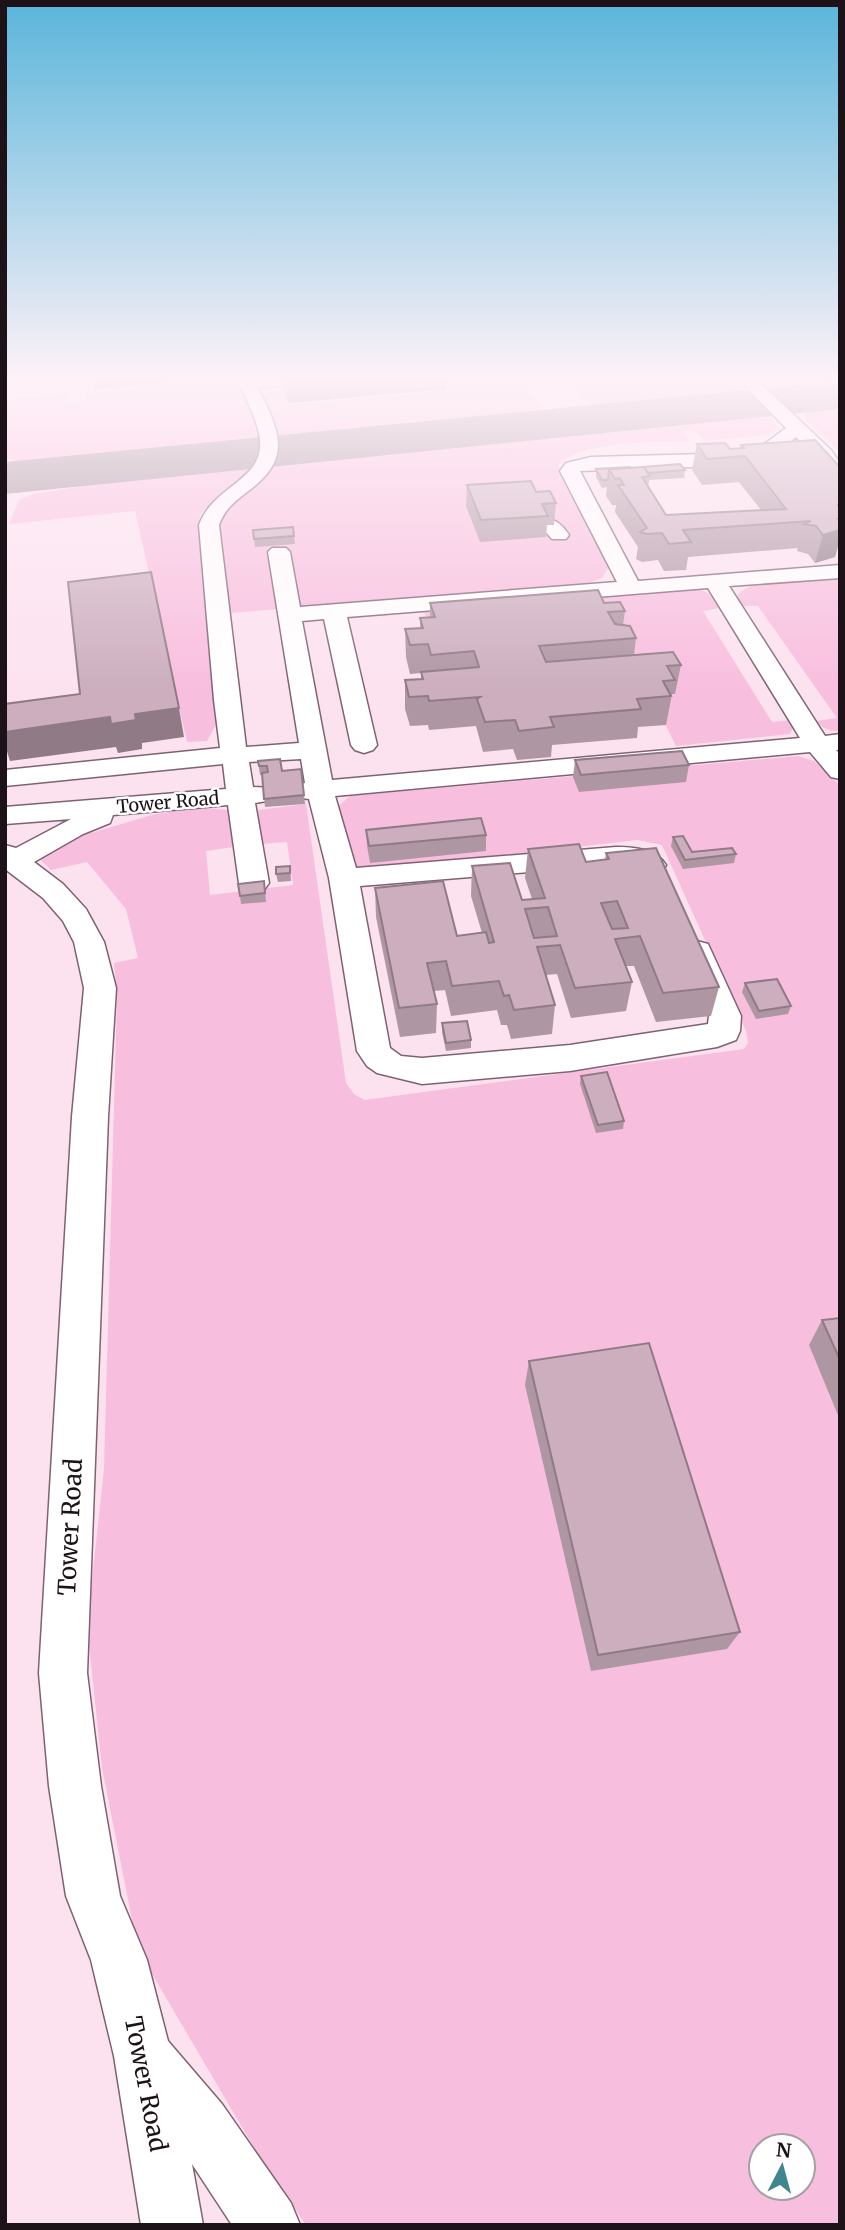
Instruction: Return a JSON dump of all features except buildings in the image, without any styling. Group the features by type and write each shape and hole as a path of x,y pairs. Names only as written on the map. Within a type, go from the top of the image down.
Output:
{"street":[{"path":"250,481 212,512 209,525 226,700 236,754 253,795"},
{"path":"566,481 555,510 630,586"},
{"path":"279,552 313,750 312,790 344,878 374,1051 381,1061 404,1069 422,1071 570,1058 717,1035 724,1031 726,1016 683,922"},
{"path":"289,615 840,571"},
{"path":"715,581 829,743 840,771"},
{"path":"334,611 364,744"},
{"path":"312,790 829,743"},
{"path":"5,778 163,760 313,750"},
{"name":"Tower Road","path":"5,816 253,795 254,883"},
{"path":"11,857 128,806"},
{"path":"344,878 625,856 644,859 652,864 666,887"},
{"name":"Tower Road","path":"11,857 53,891 75,916 89,942 100,988 90,1117 63,1673 75,1786 93,1896 118,1960 143,2056 172,2225"},
{"path":"143,2056 201,2125 269,2225"}],"shaded area":[{"path":"114,481 236,481 200,515 217,723 207,741 187,742 135,511 9,524 19,500 34,494"},
{"path":"257,481 563,481 609,567 602,578 584,585 230,613 216,522 226,509"},
{"path":"840,576 840,731 836,731 821,726 816,721 837,718 758,606 740,606 737,596 756,584 770,581"},
{"path":"697,588 712,595 719,608 703,611 772,722 790,720 794,726 790,734 676,746 658,710 433,635 423,609"},
{"path":"798,756 814,761 840,785 840,2225 306,2225 253,2146 138,1950 102,1768 87,1626 104,1469 117,997 114,963 138,958 126,909 87,862 51,870 38,857 74,838 152,815 194,807 229,810 234,847 206,851 210,895 293,885 287,842 261,844 258,810 306,804 346,1083 354,1094 364,1100 744,1049 748,1043 746,1031 662,845 637,840 369,871 350,864 336,808 350,796"}]}
